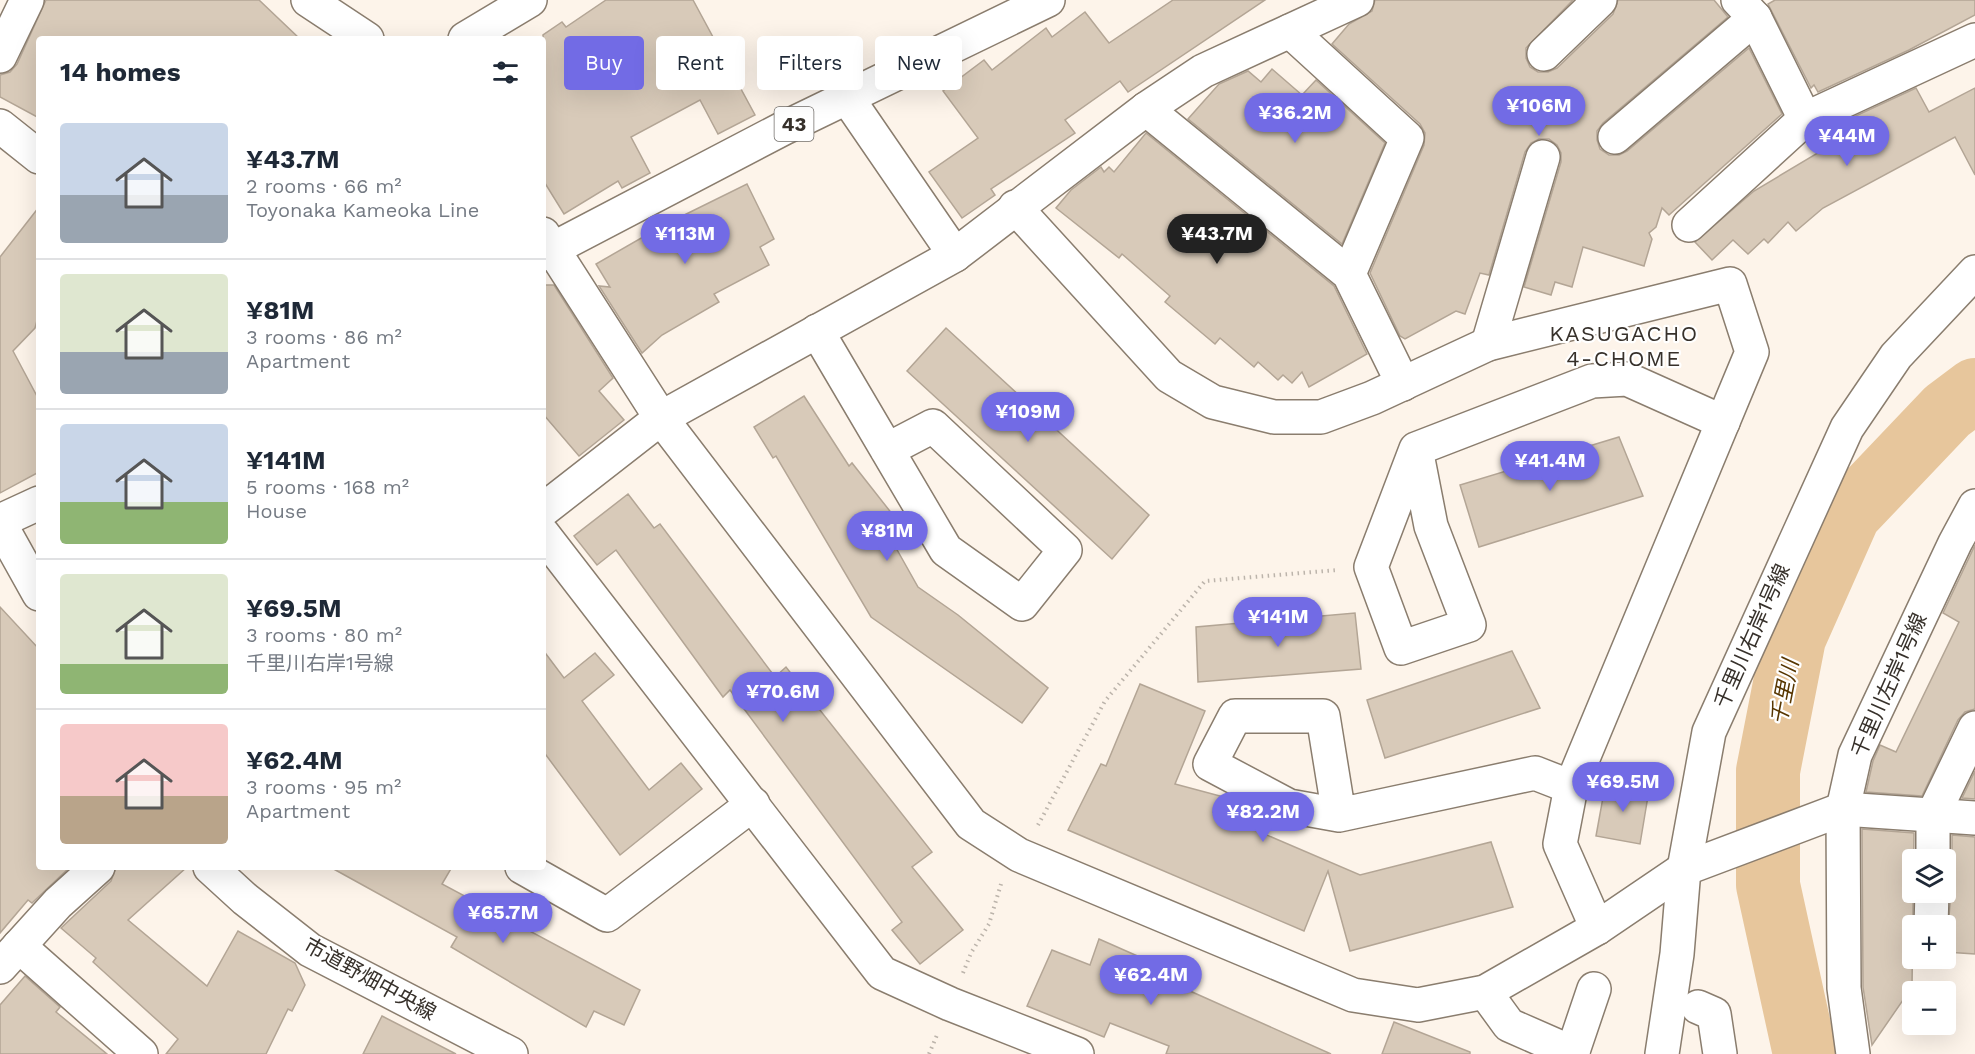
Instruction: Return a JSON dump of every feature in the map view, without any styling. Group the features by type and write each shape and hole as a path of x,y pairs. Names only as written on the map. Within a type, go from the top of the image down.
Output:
{"street":[{"path":"1,49 27,0"},
{"path":"308,0 342,10 364,36"},
{"path":"470,36 530,0"},
{"name":"43","path":"546,246 1048,0"},
{"path":"546,508 662,418 955,255 1146,109 1203,71 1357,0"},
{"path":"1544,54 1600,0"},
{"path":"1615,138 1747,9 1805,119"},
{"path":"1290,31 1407,138 1349,274"},
{"path":"1689,225 1805,119 1975,40"},
{"path":"848,99 955,255"},
{"path":"1146,109 1349,274 1403,384"},
{"path":"0,126 36,155"},
{"path":"1488,344 1543,157"},
{"path":"1015,207 1169,376 1213,402 1274,417 1321,417 1403,384 1488,344 1730,284 1752,352 1571,787 1560,844 1596,928"},
{"path":"546,246 662,418 971,824 1019,855 1353,995 1418,1005 1485,992 1596,928 1696,864 1833,814 1975,818"},
{"name":"千里川右岸1号線","path":"1662,1054 1677,954 1696,864 1709,732 1847,428 1896,356 1975,272"},
{"path":"817,331 887,450 946,550 1022,604 1065,550 933,426 887,450"},
{"path":"1416,449 1431,526 1469,625 1401,648 1371,567 1416,449 1592,381 1627,379 1723,422"},
{"path":"36,504 0,523 36,589"},
{"name":"千里川左岸1号線","path":"1853,1054 1844,988 1833,814 1855,755 1965,547 1975,506"},
{"path":"546,538 882,973 950,1004 1077,1054"},
{"path":"1933,849 1933,816 1975,728"},
{"path":"1339,815 1534,773 1571,787"},
{"path":"527,870 607,915 753,804"},
{"path":"95,870 58,903 10,957 141,1054"},
{"name":"市道野畑中央線","path":"213,870 245,899 310,950 511,1054"},
{"path":"1485,992 1509,1025 1573,1053 1594,989"},
{"path":"1698,1006 1714,1014 1720,1054"}],"path":[{"path":"929,1054 971,953 989,924 998,888 1034,834 1106,701 1204,581 1371,567"}],"building":[{"path":"46,0 259,0 297,36 36,36 36,116 0,97 0,75 10,72 17,64"},
{"path":"606,0 693,0 712,36 656,36 656,90 742,90 755,115 718,134 700,100 631,137 650,173 622,188 618,181 564,214 546,185 546,36 543,36 562,22 566,27"},
{"path":"1173,0 1265,0 1128,92 1120,81 1065,120 1075,133 991,189 995,195 962,218 929,172 978,138 943,91 962,90 962,77 984,60 992,70 1046,28 1052,37 1085,12 1109,43"},
{"path":"1375,0 1573,0 1526,48 1526,58 1530,67 1538,72 1548,72 1557,68 1613,14 1618,0 1714,0 1728,17 1603,123 1597,131 1600,149 1609,155 1619,155 1627,151 1749,48 1782,114 1669,215 1662,208 1656,227 1649,233 1652,239 1644,266 1583,247 1572,287 1555,282 1551,295 1524,287 1561,162 1561,153 1557,145 1549,139 1539,139 1531,143 1525,152 1489,275 1480,273 1465,314 1456,311 1405,339 1400,336 1370,273 1424,145 1425,133 1420,124 1332,44 1349,24 1372,11"},
{"path":"1775,0 1975,0 1975,15 1909,50 1818,92 1814,85 1811,88 1768,4"},
{"path":"1272,69 1302,95 1316,80 1385,143 1342,244 1188,119 1219,84 1248,71 1261,82"},
{"path":"1916,88 1929,112 1975,88 1975,175 1955,137 1823,208 1796,231 1788,222 1768,243 1764,239 1748,254 1733,240 1712,260 1695,242 1754,191 1843,138 1836,125"},
{"path":"1146,133 1334,286 1367,354 1309,387 1302,372 1292,383 1283,375 1278,380 1258,362 1254,367 1220,338 1215,344 1165,302 1170,296 1122,254 1119,258 1056,208 1071,190 1101,167 1104,172 1109,167 1114,172"},
{"path":"747,184 774,239 760,247 769,265 714,294 719,302 662,335 642,353 599,286 610,287 596,264 664,225"},
{"path":"36,211 36,324 13,351 36,394 36,474 0,493 0,257"},
{"path":"546,285 554,285 613,378 599,391 624,420 579,456 546,418"},
{"path":"946,328 1149,515 1112,559 907,371"},
{"path":"804,396 849,466 852,463 904,529 891,539 918,587 958,615 1048,688 1022,723 871,617 776,456 773,458 754,427"},
{"path":"1619,437 1643,496 1479,547 1460,485"},
{"path":"628,494 654,528 660,524 775,677 786,667 932,852 912,867 963,930 920,964 892,930 902,922 730,690 723,697 616,550 597,565 574,536"},
{"path":"1975,545 1975,709 1965,712 1958,720 1922,796 1866,792 1873,761 1880,745 1896,752 1959,622 1943,613"},
{"path":"0,607 36,646 36,870 67,870 32,903 28,900 0,933"},
{"path":"1355,613 1361,669 1198,682 1196,627"},
{"path":"1512,651 1540,708 1385,758 1367,700"},
{"path":"595,653 614,675 582,701 649,790 681,763 702,789 620,855 546,755 546,654 564,678"},
{"path":"1140,684 1205,711 1175,784 1220,796 1213,812 1360,875 1491,842 1513,907 1350,951 1328,871 1304,931 1068,830 1101,764 1106,766"},
{"path":"1975,771 1975,799 1962,798"},
{"path":"1606,781 1649,790 1640,844 1596,836"},
{"path":"1862,829 1914,833 1914,849 1902,849 1902,903 1913,903 1913,915 1902,915 1902,969 1912,969 1912,981 1902,981 1902,1002 1872,1045 1863,987"},
{"path":"1952,835 1975,837 1975,954 1956,953 1956,915 1949,915 1950,903 1956,903 1956,849 1952,849"},
{"path":"115,870 184,870 128,920 207,986 238,931 295,963 305,985 292,1011 288,1009 266,1054 166,1054 178,1039 93,962 96,958 61,928 111,881"},
{"path":"335,870 450,870 442,884 640,990 624,1025 594,1011 586,1027 451,947 457,937"},
{"path":"1099,939 1194,981 1190,991 1331,1054 1166,1054 1169,1046 1110,1023 1104,1037 1027,1006 1052,950 1090,965"},
{"path":"25,976 60,1007 56,1012 107,1054 0,1054 0,1005"},
{"path":"382,1016 456,1054 363,1054"},
{"path":"1394,1022 1470,1052 1470,1054 1382,1054"}],"waterway":[{"name":"千里川","path":"1805,1054 1768,885 1768,771 1794,638 1849,514 1947,411 1975,390"}],"district":[{"name":"KASUGACHO 4-CHOME","path":"1624,346"}]}
